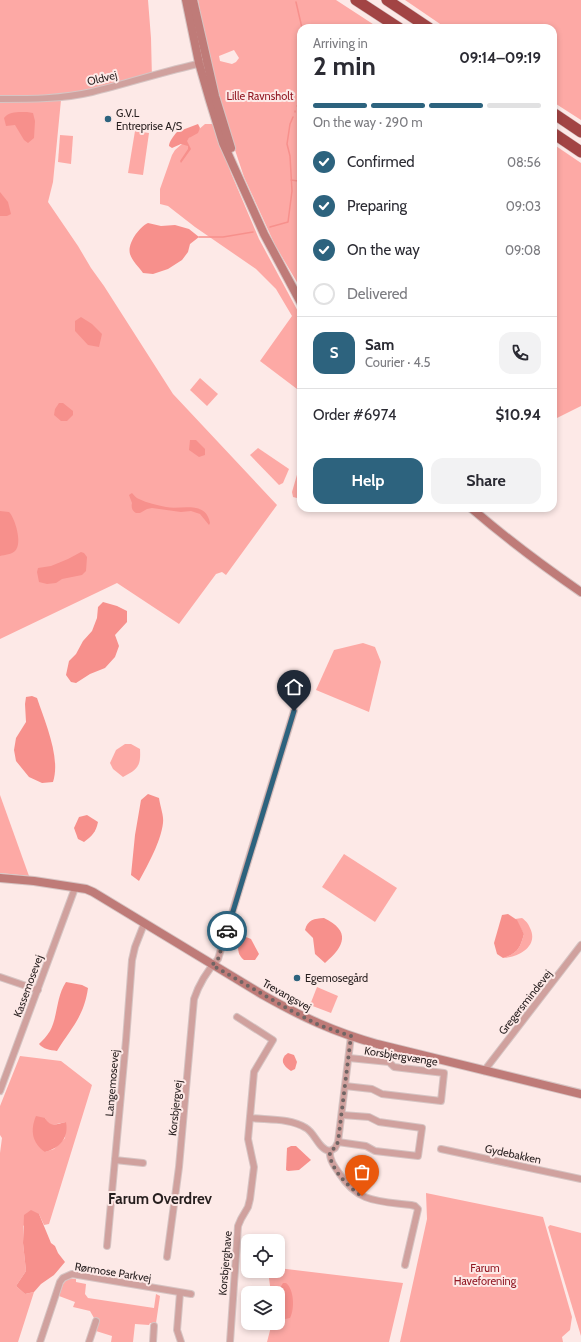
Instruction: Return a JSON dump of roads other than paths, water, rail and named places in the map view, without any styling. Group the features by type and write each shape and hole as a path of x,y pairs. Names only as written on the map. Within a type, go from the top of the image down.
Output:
{"highway":[{"path":"356,0 393,24"},
{"path":"387,0 423,24"},
{"path":"557,116 581,132"},
{"path":"557,136 581,152"}],"street":[{"path":"186,0 203,63 215,96 243,189 264,234 297,296"},
{"path":"193,0 203,63"},
{"name":"Oldvej","path":"0,99 35,99 82,94 203,63"},
{"path":"476,512 526,552 581,592"},
{"name":"Korsbjergvej","path":"167,1257 180,1160 194,999 200,984 212,965 218,959 294,711"},
{"name":"Trevangsvej","path":"0,878 34,881 86,889 93,892 212,965 319,1025 351,1036 484,1071 581,1094"},
{"name":"Kassemosevej","path":"0,1091 75,888"},
{"name":"Langemosevej","path":"107,1246 132,960 135,947 144,924"},
{"name":"Gregersmindevej","path":"484,1071 581,945"},
{"path":"0,977 38,990"},
{"name":"Korsbjerghave","path":"230,1342 238,1226 240,1219 248,1207 254,1167 248,1139 254,1072 273,1040 237,1017"},
{"name":"Korsbjergvænge","path":"338,1142 351,1036"},
{"name":"Korsbjergvænge","path":"345,1086 372,1089 382,1094 441,1101 444,1073 394,1067 388,1062 349,1058"},
{"path":"250,1118 297,1123 307,1128 323,1149 330,1151 335,1148 338,1142 366,1146 375,1151 418,1156 422,1128 378,1122 369,1117 342,1115"},
{"name":"Gydebakken","path":"441,1148 581,1179"},
{"path":"330,1151 329,1155 332,1164 354,1192 372,1200 411,1205 418,1209 405,1265"},
{"path":"115,1160 142,1163"},
{"name":"Rørmose Parkvej","path":"40,1342 60,1282 72,1274 190,1294"},
{"path":"180,1293 177,1330 181,1342"},
{"path":"89,1342 96,1321"},
{"path":"153,1342 154,1326"}],"waterway":[{"path":"296,2 301,24"},
{"path":"270,227 288,222 292,191 290,156 287,144 290,124 293,117"},
{"path":"291,180 297,181"},
{"path":"199,237 223,237 253,232"}],"place":[{"name":"G.V.L Entreprise A/S","path":"108,119"},
{"name":"Egemosegård","path":"297,978"}],"district":[{"name":"Farum Overdrev","path":"160,1199"}],"park label":[{"name":"Lille Ravnsholt","path":"260,96"},
{"name":"Farum Haveforening","path":"485,1274"}]}
